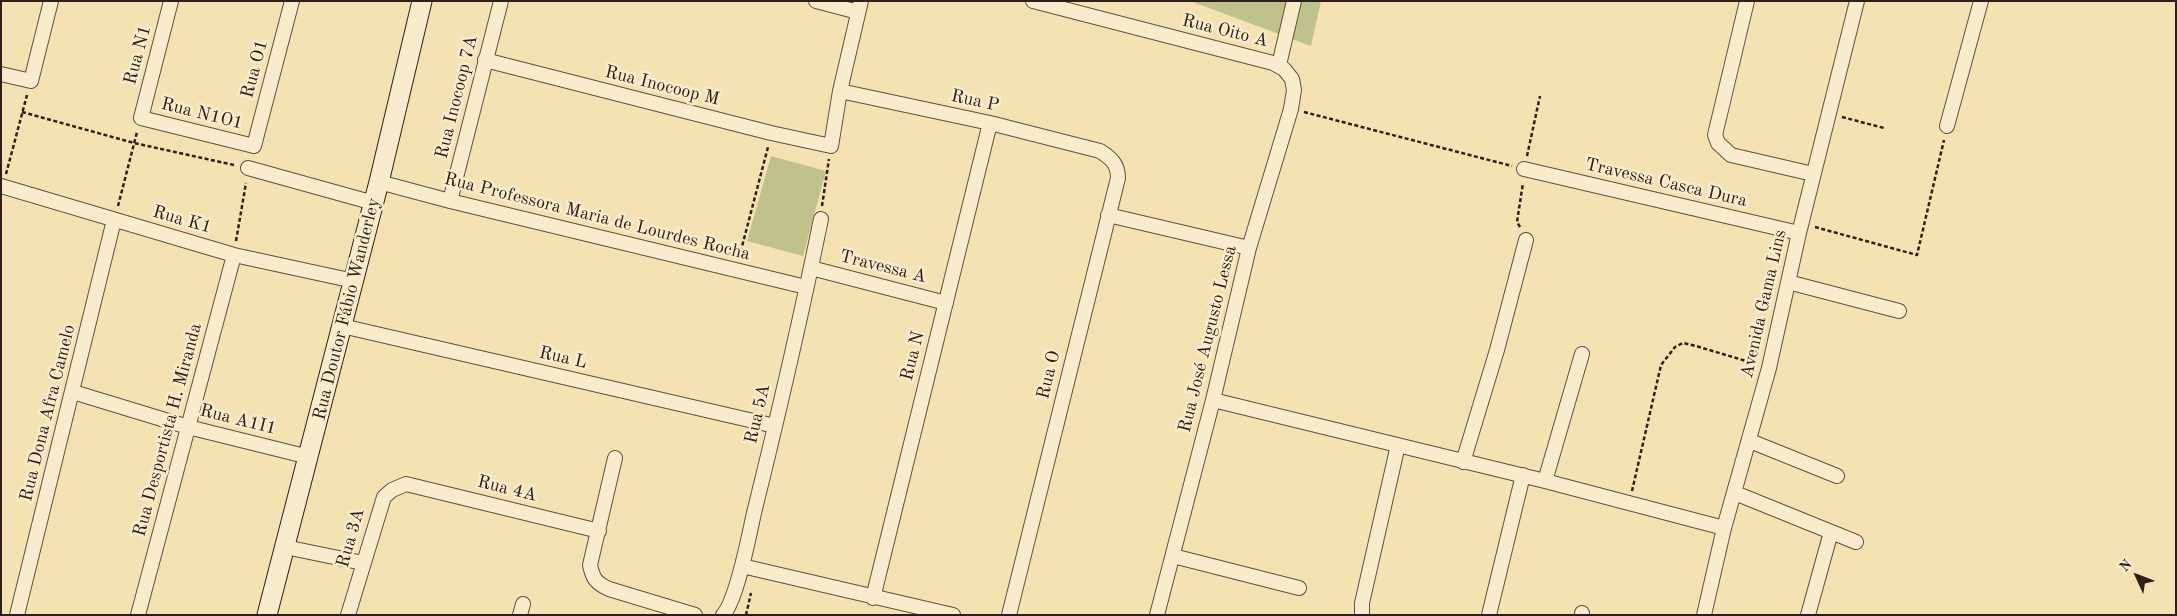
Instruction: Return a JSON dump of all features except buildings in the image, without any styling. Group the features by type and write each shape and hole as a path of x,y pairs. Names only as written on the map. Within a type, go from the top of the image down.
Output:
{"street":[{"path":"1,74 30,82 51,1"},
{"name":"Rua N1","path":"141,118 171,1"},
{"name":"Rua O1","path":"254,146 292,1"},
{"name":"Rua Doutor Fábio Wanderley","path":"267,615 374,203 422,1"},
{"name":"Rua Inocoop 7A","path":"450,201 501,1"},
{"path":"816,1 860,7 840,91 831,146"},
{"name":"Rua Oito A","path":"1033,1 1284,69"},
{"path":"1284,69 1294,1"},
{"path":"1747,1 1714,135 1718,143 1731,155 1813,174"},
{"name":"Avenida Gama Lins","path":"1704,615 1724,528 1769,368 1800,228 1857,1"},
{"path":"1947,126 1981,1"},
{"name":"Rua Inocoop M","path":"486,60 772,133 831,146"},
{"name":"Rua José Augusto Lessa","path":"1157,615 1213,400 1249,248 1291,109 1294,90 1284,69"},
{"name":"Rua P","path":"840,91 990,123 1100,151"},
{"name":"Rua N1O1","path":"141,118 254,146"},
{"name":"Rua N","path":"874,598 990,123"},
{"name":"Rua O","path":"1009,615 1118,170 1110,158 1100,151"},
{"path":"248,168 374,203"},
{"name":"Travessa Casca Dura","path":"1524,169 1800,228"},
{"name":"Rua Professora Maria de Lourdes Rocha","path":"379,182 806,287"},
{"name":"Rua K1","path":"2,189 234,255 354,281"},
{"path":"1108,215 1249,248"},
{"name":"Rua 5A","path":"723,615 728,607 742,566 820,219"},
{"name":"Rua Dona Afra Camelo","path":"17,615 114,220"},
{"path":"1463,462 1497,350 1526,240"},
{"name":"Rua Desportista H. Miranda","path":"138,615 234,255"},
{"name":"Travessa A","path":"810,268 946,302"},
{"path":"1788,282 1899,311"},
{"name":"Rua L","path":"342,326 775,426"},
{"path":"1546,480 1582,354"},
{"name":"Rua A1I1","path":"73,392 188,427 308,457"},
{"path":"1213,400 1463,462 1546,480 1724,528"},
{"path":"1750,441 1837,476"},
{"path":"1362,615 1362,603 1398,445"},
{"path":"615,458 590,565 592,578 598,584 609,589 695,615"},
{"path":"1489,615 1523,475"},
{"name":"Rua 4A","path":"406,484 598,531"},
{"name":"Rua 3A","path":"348,615 384,497 392,490 406,484"},
{"path":"1735,493 1856,542"},
{"path":"1808,615 1831,532"},
{"path":"285,547 363,563"},
{"path":"1172,556 1298,588"},
{"path":"742,566 953,615"}],"path":[{"path":"2,189 30,82"},
{"path":"1291,109 1524,169"},
{"path":"22,112 134,143 248,168 234,255"},
{"path":"1830,114 1884,128"},
{"path":"114,220 141,118"},
{"path":"1800,228 1917,255 1947,126"},
{"path":"736,271 772,133"},
{"path":"820,219 831,146"},
{"path":"1630,502 1661,365 1675,347 1683,343 1769,368"}],"green space":[{"path":"1190,1 1321,1 1311,46"},
{"path":"771,156 826,171 803,256 747,241"}]}
